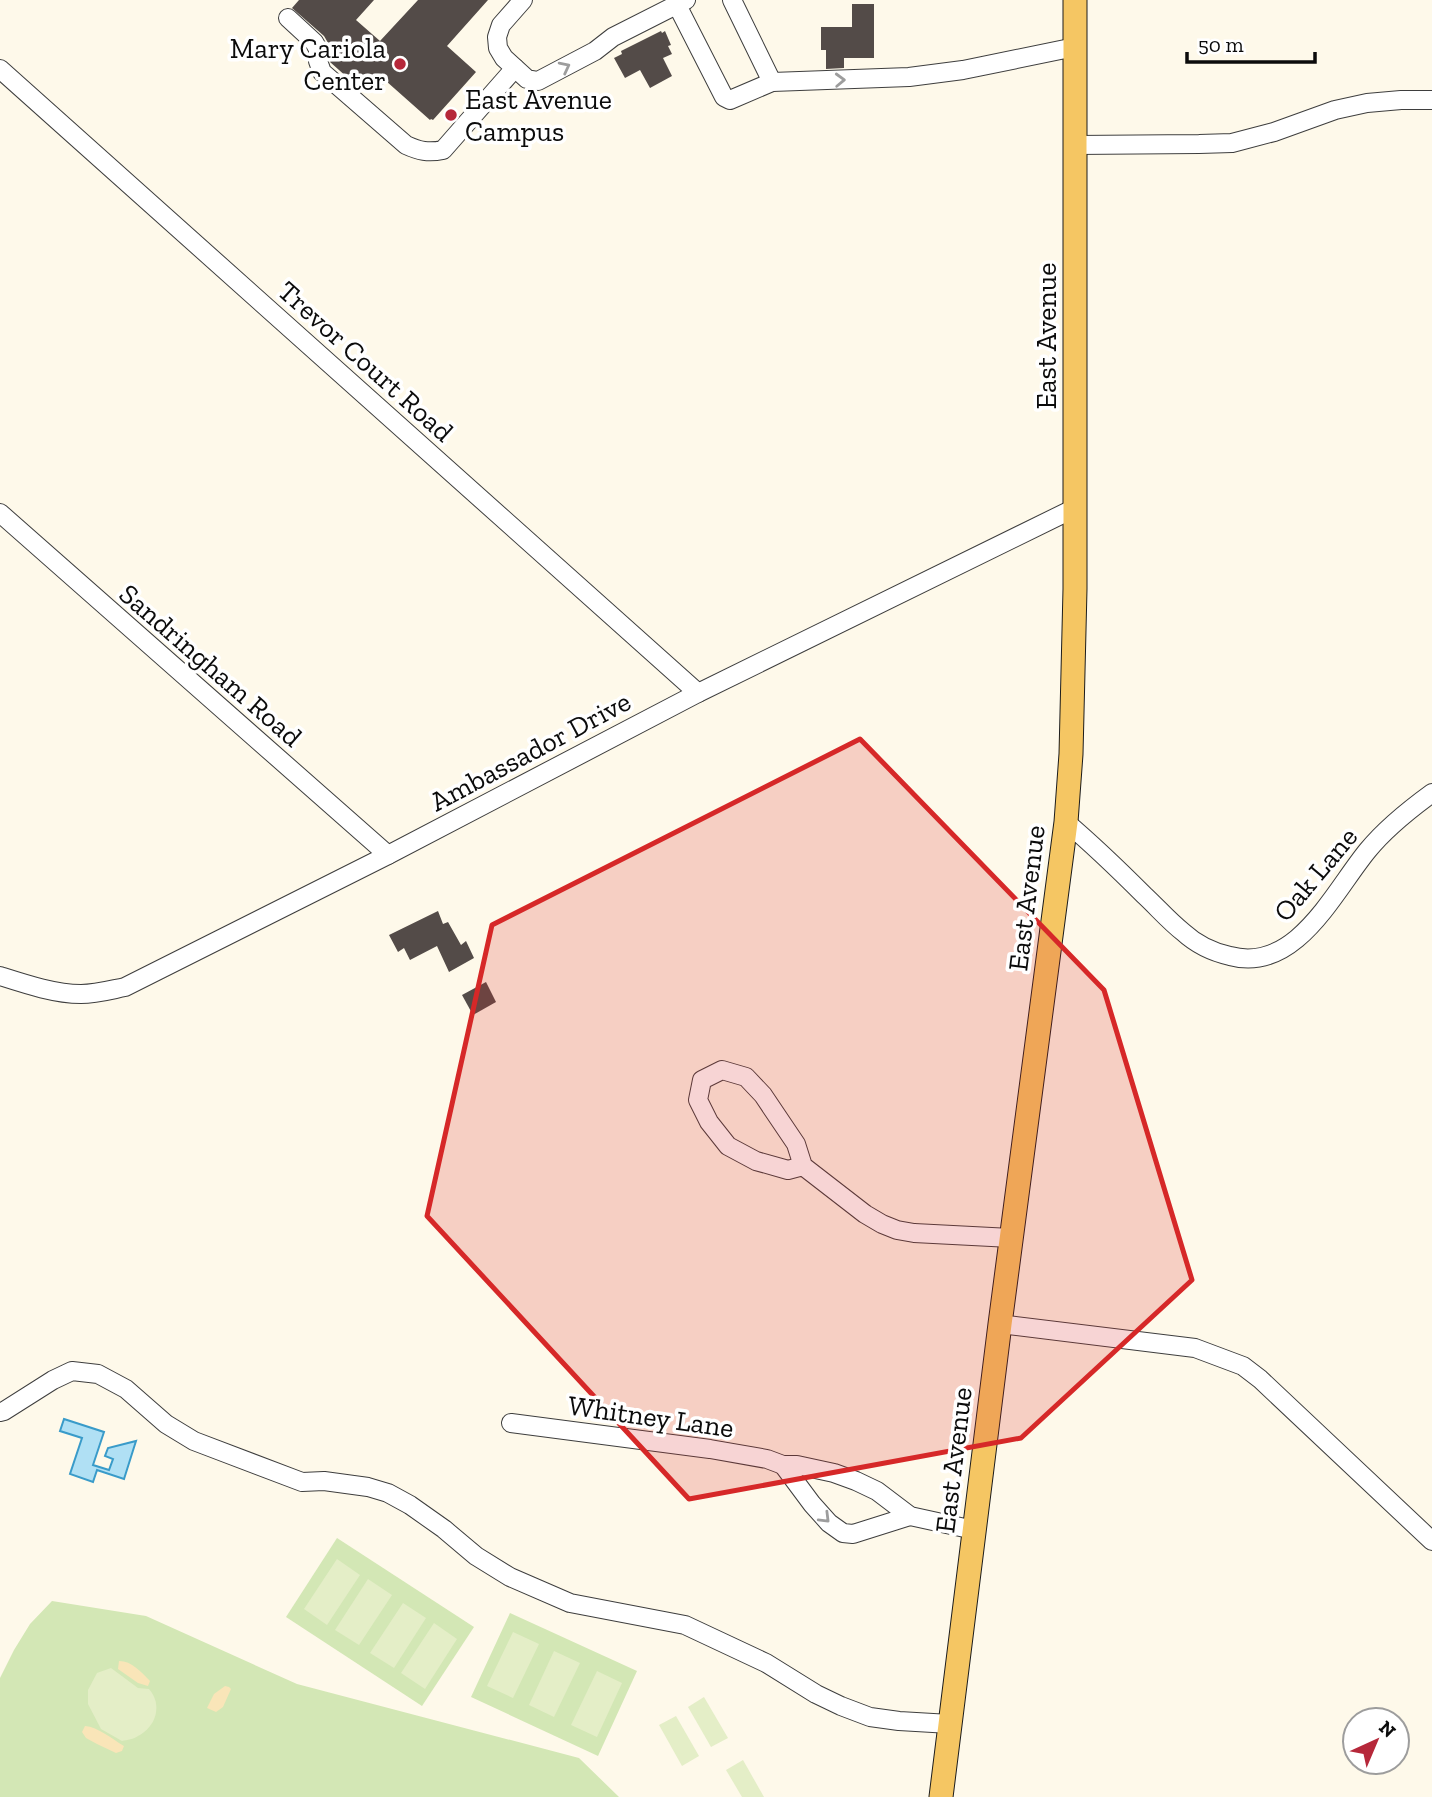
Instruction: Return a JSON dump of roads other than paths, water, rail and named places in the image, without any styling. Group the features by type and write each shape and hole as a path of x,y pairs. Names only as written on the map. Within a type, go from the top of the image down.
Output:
{"main road":[{"name":"East Avenue","path":"941,1797 1066,822 1072,718 1075,508 1075,0"}],"street":[{"path":"523,0 501,25 497,37 498,48 504,58 527,79 538,81 595,51 613,37 682,2 724,97 730,100 772,82 909,76 963,69 1075,47"},
{"path":"732,0 772,82"},
{"path":"288,18 314,42 322,72 406,145 418,151 432,153 443,150 515,68"},
{"name":"Trevor Court Road","path":"0,69 698,693"},
{"path":"1075,145 1232,143 1274,132 1335,110 1367,103 1432,100"},
{"name":"Ambassador Drive","path":"0,976 42,989 79,994 125,987 388,855 698,693 1075,508"},
{"name":"Sandringham Road","path":"0,513 388,855"},
{"name":"Oak Lane","path":"1066,822 1183,933 1219,953 1246,960 1279,951 1303,933 1320,915 1370,847 1432,793"},
{"path":"803,1166 788,1170 756,1161 728,1146 709,1122 698,1100 702,1080 722,1070 746,1077 791,1136 803,1166 882,1224 914,1233 1011,1238"},
{"path":"1000,1324 1195,1348 1243,1366 1260,1378 1432,1541"},
{"path":"0,1412 72,1371 98,1374 126,1389 166,1424 194,1441 303,1482 324,1481 388,1493 433,1521 476,1556 510,1577 570,1602 685,1625 765,1663 816,1694 870,1717 950,1724"},
{"name":"Whitney Lane","path":"511,1423 710,1449 834,1473 877,1491 909,1516 974,1530"},
{"name":"Whitney Lane","path":"783,1465 820,1514 843,1533 853,1534 909,1516"}],"water":[{"path":"64,1419 104,1432 93,1465 109,1470 113,1459 105,1456 108,1448 136,1441 124,1479 97,1470 93,1482 70,1474 82,1438 60,1431"}],"place":[{"name":"Mary Cariola Center","path":"400,64"},
{"name":"East Avenue Campus","path":"451,115"}]}
